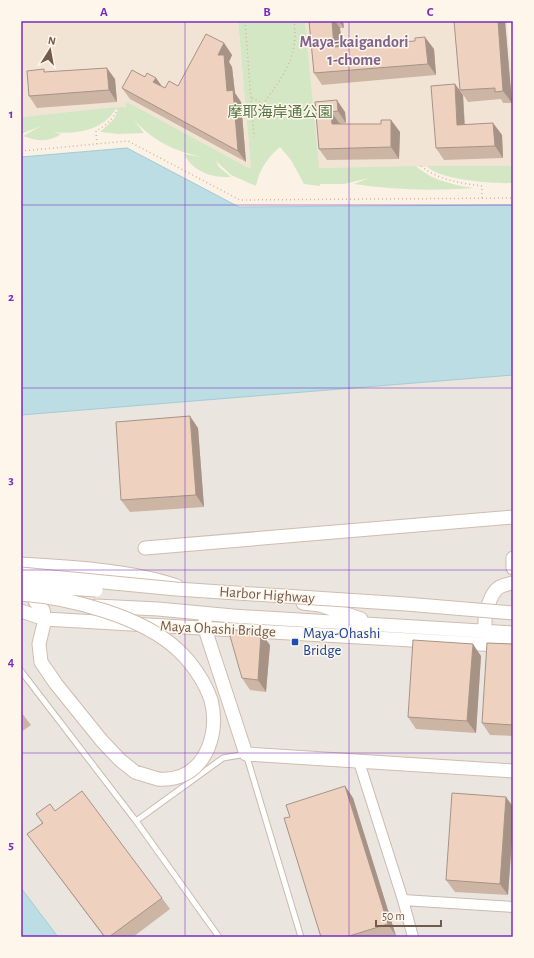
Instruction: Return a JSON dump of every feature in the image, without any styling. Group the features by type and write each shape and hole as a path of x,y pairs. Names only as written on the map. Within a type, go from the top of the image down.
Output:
{"street":[{"path":"145,548 513,517"},
{"path":"513,558 513,568"},
{"path":"21,564 100,571 152,579 198,591 320,605 378,624"},
{"name":"Harbor Highway","path":"21,574 176,589 406,604 513,613"},
{"path":"513,583 498,588 492,596 487,608 485,631 486,635 493,640 513,641"},
{"name":"Harbor Highway","path":"21,585 405,609 513,618"},
{"path":"21,595 52,598 77,603 126,619 147,628 164,638 179,650 200,678 211,700 214,721 212,740 203,759 190,771 181,776 158,779 136,772 120,760 102,741 56,684 41,662 39,644 45,618 43,610 35,601"},
{"name":"Maya Ohashi Bridge","path":"21,595 35,601 49,604 158,609 513,633"},
{"name":"Maya Ohashi Bridge","path":"21,611 45,618 513,646"},
{"path":"205,613 205,628 246,754 513,771"},
{"path":"359,762 403,900 413,937"},
{"path":"403,900 513,907"}],"lane":[{"path":"21,671 136,821 219,937"},
{"path":"136,821 223,758 246,754 301,937"}],"path":[{"path":"245,21 254,136"},
{"path":"251,98 263,104 286,70 292,54 296,35 294,21"},
{"path":"97,144 96,131 110,121 118,107"},
{"path":"21,150 128,141 240,200 513,198"},
{"path":"421,166 434,175 443,178 482,186 482,198"}],"shaded area":[{"path":"21,21 238,21 251,169 129,103 126,107 21,117"},
{"path":"305,21 507,21 513,91 513,166 318,168"},
{"path":"513,375 513,937 58,937 21,888 21,415"}],"green space":[{"name":"摩耶海岸通公園","path":"238,21 305,21 319,168 415,166 439,180 474,188 384,188 354,184 369,178 344,184 320,184 320,186 304,184 291,160 280,147 265,164 259,175 256,186 231,175 216,161 219,167 231,177 204,173 192,165 184,154 205,158 175,149 157,140 133,119 144,133 118,134 100,132 114,119 119,107 126,107 126,103 129,103 251,169"},
{"path":"117,107 112,115 105,121 98,126 89,129 71,133 53,132 61,134 47,140 33,139 23,136 41,126 21,134 21,117"},
{"path":"427,166 513,166 513,183 481,182 454,178 433,171"}],"water":[{"path":"127,148 239,207 513,205 513,375 21,415 21,157"},
{"path":"21,888 58,937 21,937"}],"building":[{"path":"309,21 332,21 334,47 415,41 415,38 425,37 428,64 314,73"},
{"path":"454,21 498,21 503,91 495,92 495,88 460,90"},
{"path":"206,34 224,43 218,55 224,55 227,91 233,90 238,151 122,88 132,70 145,77 147,73 156,78 153,82 165,88 169,81 178,86"},
{"path":"107,68 109,90 29,96 27,71 44,69 44,72"},
{"path":"455,84 457,125 493,123 495,146 436,148 431,86"},
{"path":"337,100 338,111 331,112 332,124 381,124 381,120 391,120 391,147 319,149 315,102"},
{"path":"190,416 196,495 121,500 116,422"},
{"path":"228,629 261,633 258,680 242,678"},
{"path":"413,640 473,644 467,721 408,717"},
{"path":"487,643 513,644 513,725 482,723"},
{"path":"345,786 388,924 346,937 321,937 284,818 290,817 286,805"},
{"path":"82,791 162,898 109,937 105,937 27,834 43,823 36,814 50,804 55,811"},
{"path":"452,793 506,797 500,884 446,880"}],"place":[{"name":"Maya-Ohashi Bridge","path":"295,642"}],"district":[{"name":"Maya-kaigandori 1-chome","path":"354,51"}]}
